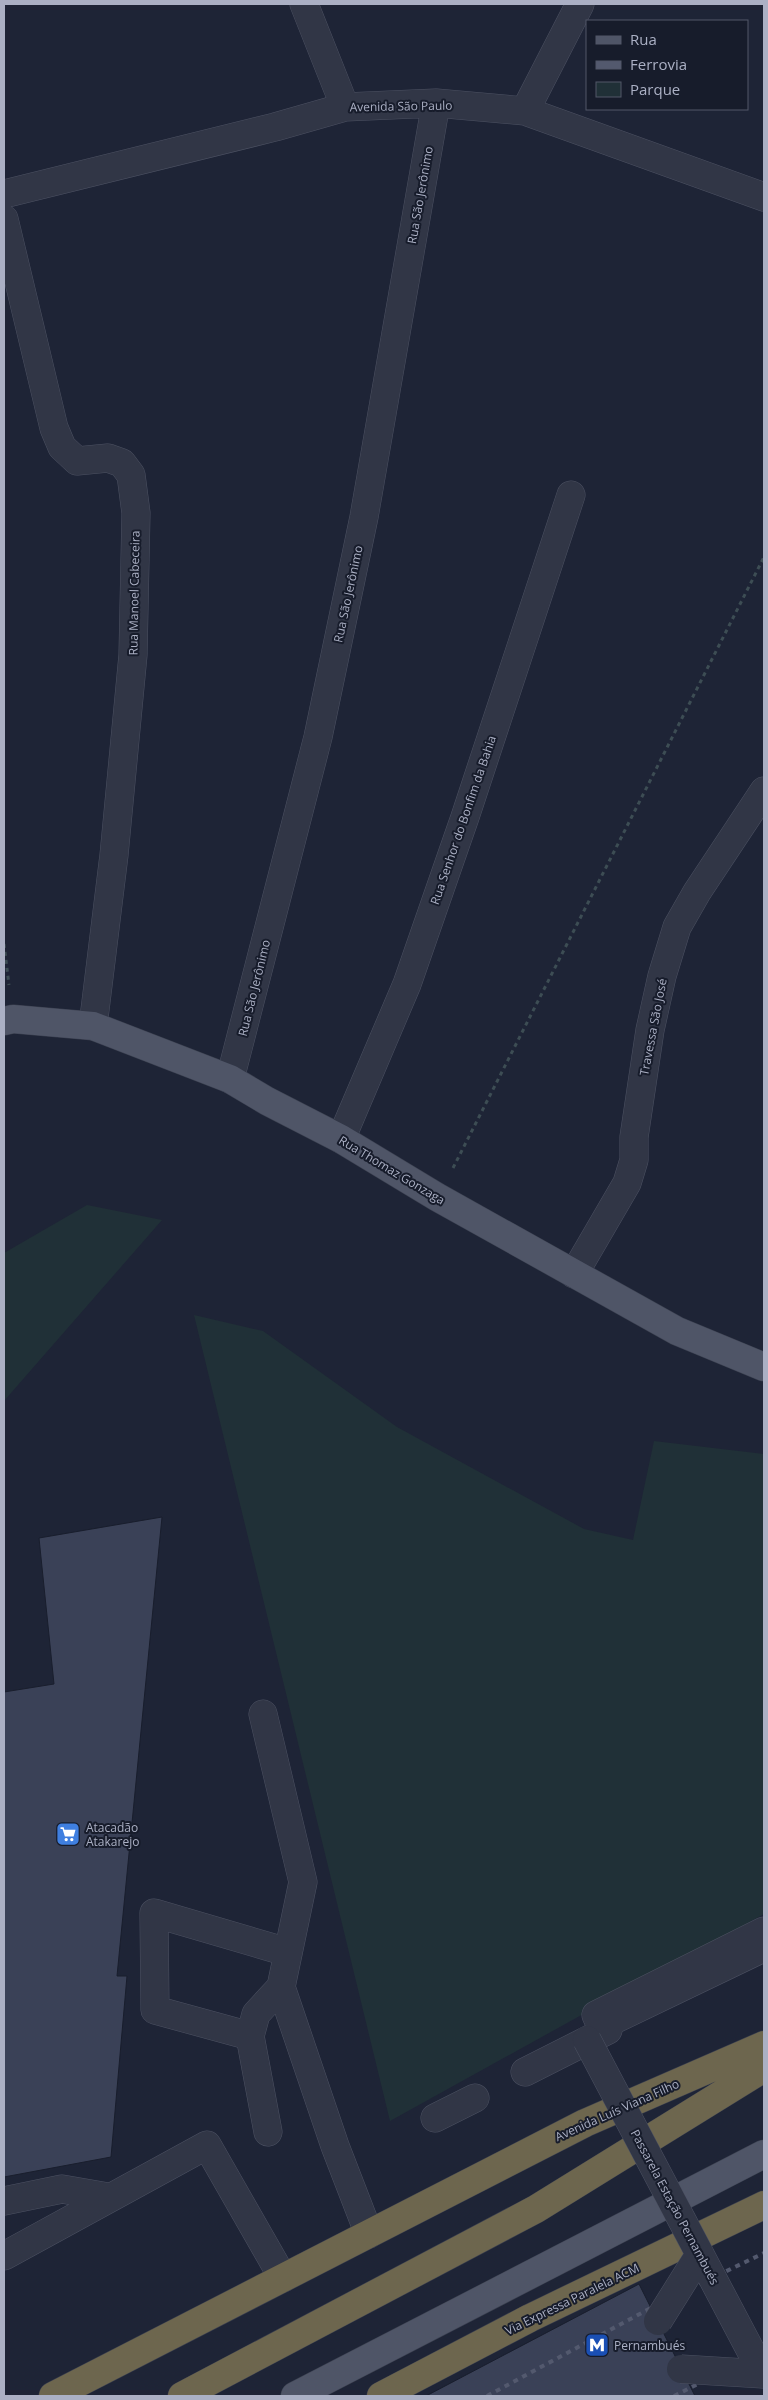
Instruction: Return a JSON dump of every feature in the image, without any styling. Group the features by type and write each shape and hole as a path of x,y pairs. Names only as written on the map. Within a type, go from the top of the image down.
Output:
{"highway":[{"name":"Avenida Luís Viana Filho","path":"53,2396 585,2123 764,2045"},
{"path":"182,2396 536,2209 764,2068"},
{"name":"Via Expressa Paralela ACM","path":"381,2396 530,2318 764,2205"}],"main road":[{"name":"Rua Thomaz Gonzaga","path":"4,1021 13,1019 93,1026 230,1078 267,1101 341,1139 437,1197 677,1331 764,1367"},
{"path":"295,2396 764,2154"}],"street":[{"path":"304,4 346,106"},
{"path":"525,111 580,4"},
{"name":"Avenida São Paulo","path":"4,194 275,127 346,106 436,103 525,111 764,197"},
{"name":"Rua São Jerônimo","path":"230,1078 318,737 364,517 436,103"},
{"name":"Rua Manoel Cabeceira","path":"4,219 54,428 62,447 77,461 108,458 122,463 131,475 136,513 133,655 114,855 93,1026"},
{"name":"Rua Senhor do Bonfim da Bahia","path":"341,1139 410,975 466,817 571,495"},
{"name":"Travessa São José","path":"574,1274 626,1183 634,1160 634,1136 650,1030 662,976 677,928 697,892 764,791"},
{"path":"263,1714 303,1882 281,1987 335,2146 369,2234"},
{"path":"250,2036 155,2010 154,1913 287,1952"},
{"path":"763,1945 601,2026 596,2015 763,1945"},
{"path":"525,2072 763,1945"},
{"path":"268,2132 250,2036 256,2014 281,1987"},
{"name":"Passarela Estação Pernambués","path":"587,2040 764,2378"},
{"path":"435,2118 475,2098"},
{"path":"5,2252 207,2145 282,2278"},
{"path":"4,2201 62,2189 108,2197"},
{"path":"658,2321 700,2254"},
{"name":"Passarela Estação Pernambués","path":"681,2368 764,2378"}],"path":[{"path":"437,1197 764,557"},
{"path":"4,944 9,988"}],"green space":[{"path":"87,1205 162,1220 4,1401 4,1253"},
{"path":"194,1315 263,1331 397,1427 584,1529 633,1540 654,1441 764,1454 764,1914 390,2121"}],"building":[{"name":"Atacadão Atakarejo","path":"162,1517 117,1976 127,1976 111,2157 4,2177 4,1692 54,1684 39,1538"},
{"name":"Pernambués","path":"639,2284 695,2396 426,2396"}],"railway":[{"path":"487,2396 662,2302 764,2253"},
{"path":"674,2396 764,2351"}],"place":[{"name":"Atacadão Atakarejo","path":"68,1834"},
{"name":"Pernambués","path":"597,2345"}]}
